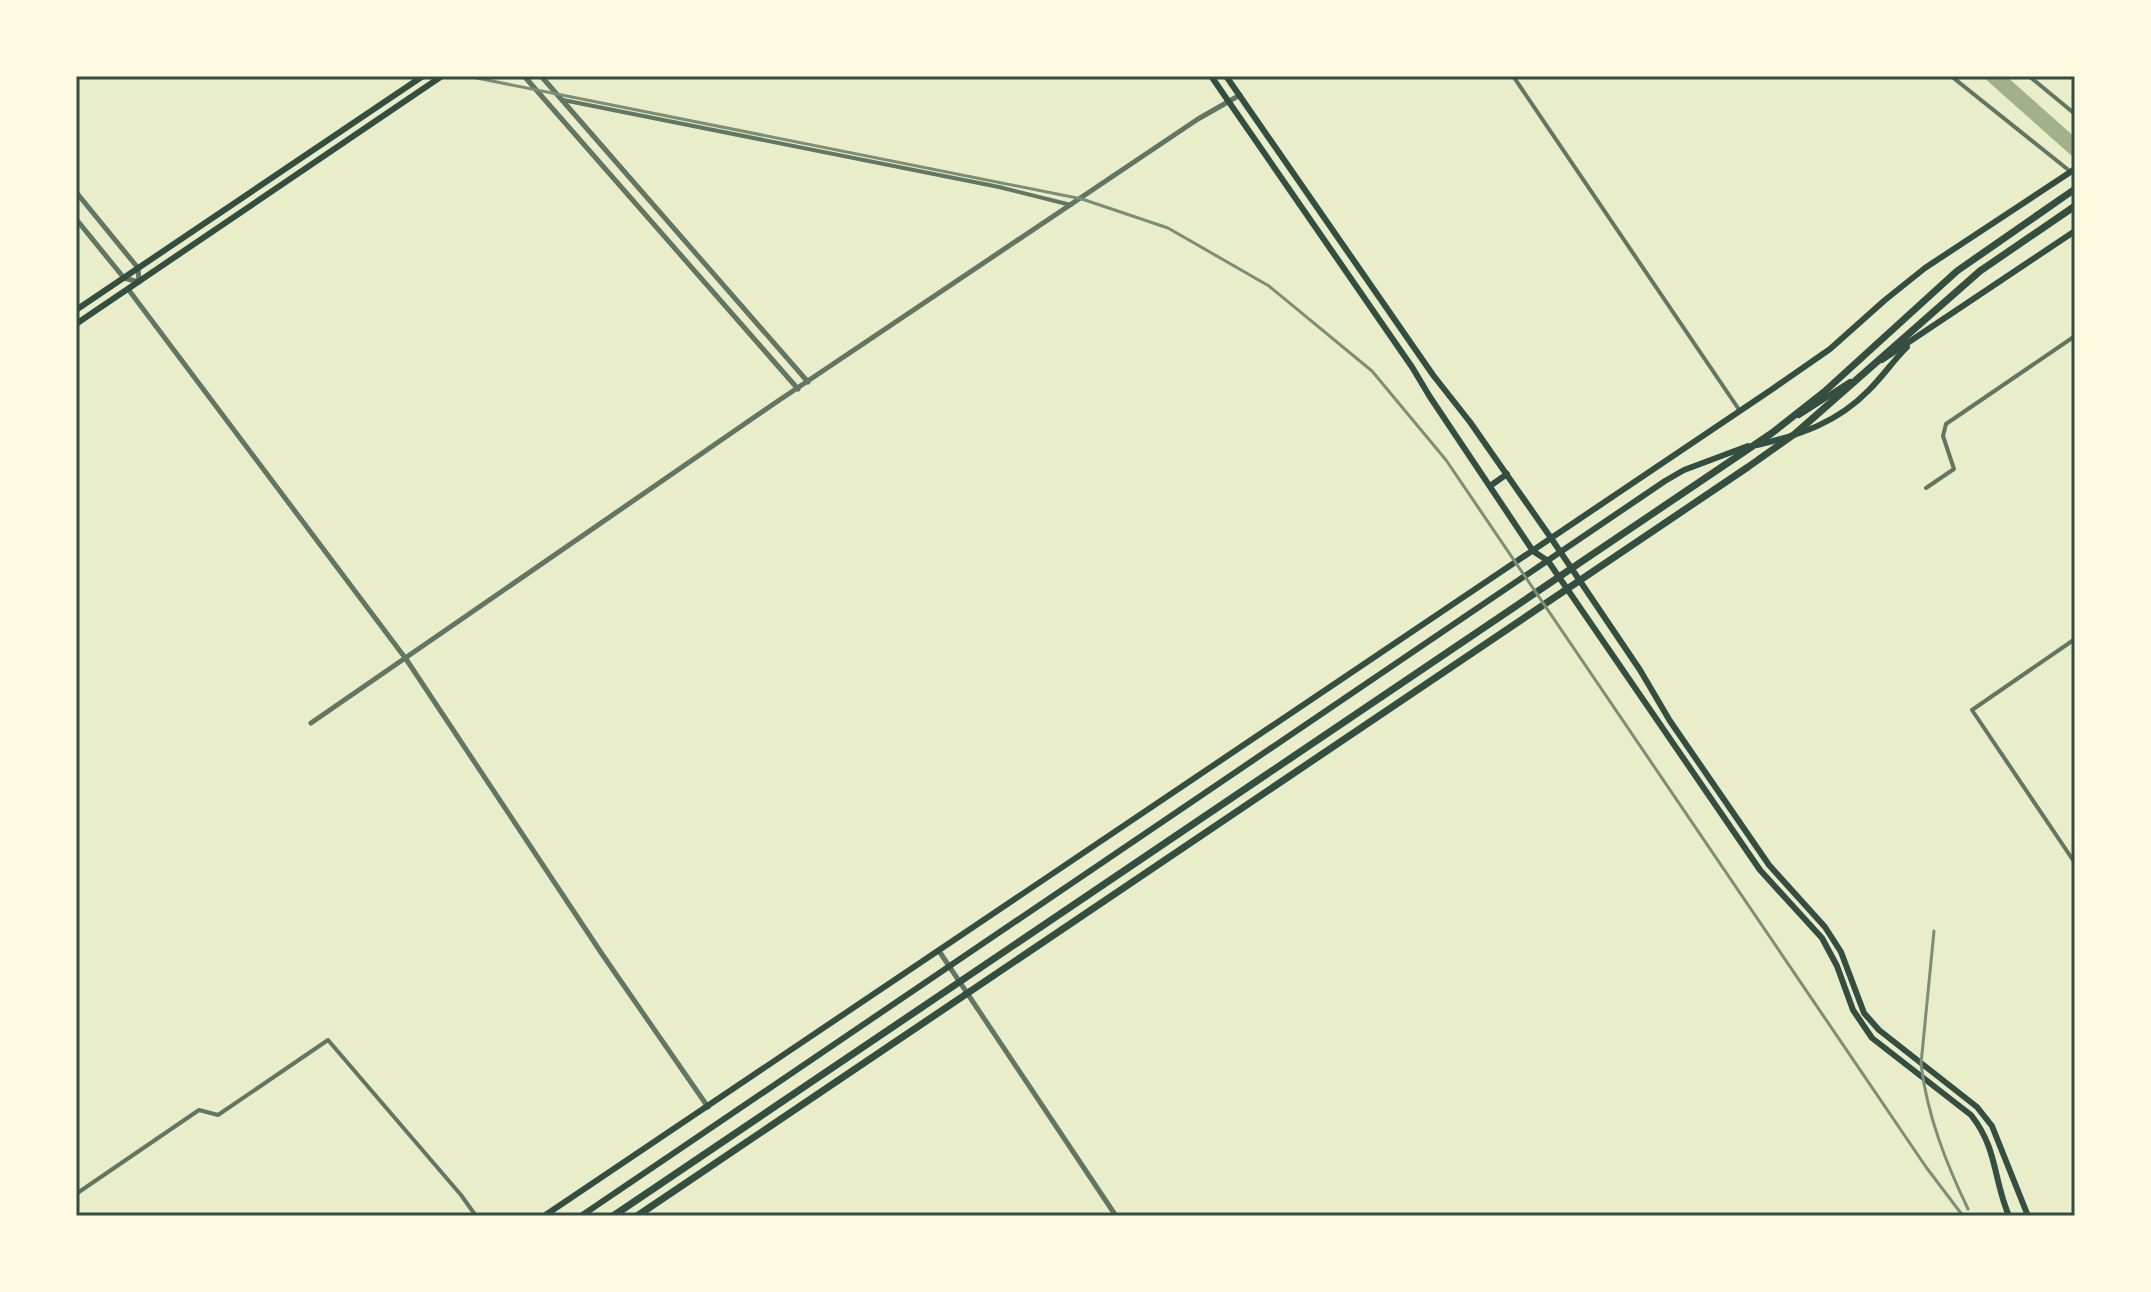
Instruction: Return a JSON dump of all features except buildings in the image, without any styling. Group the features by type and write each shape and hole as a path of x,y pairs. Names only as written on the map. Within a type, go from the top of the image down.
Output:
{"highway":[{"path":"613,1216 1772,433 1824,392 1957,271 2075,189"},
{"path":"637,1216 1748,467 1796,433 1964,284 2075,206"},
{"path":"607,1216 628,1206"}],"main road":[{"path":"76,310 423,76"},
{"path":"76,324 442,76"},
{"path":"1211,76 1412,367 1533,551 1548,561 1760,870 1822,938 1837,966 1853,1010 1872,1038 1971,1115 1981,1127 1990,1143 2009,1216"},
{"path":"1226,76 1424,362 1507,474 1769,865 1825,927 1841,952 1864,1013 1879,1030 1977,1107 1992,1126 2028,1216"},
{"path":"544,1216 1740,411 1830,349 1925,268 2073,170"},
{"path":"1745,448 1816,405 2075,231"},
{"path":"581,1216 1684,470 1745,448 1808,432 1838,415 1868,391 1919,336"},
{"path":"1490,486 1507,474"}],"street":[{"path":"524,76 798,389"},
{"path":"541,76 808,382"},
{"path":"1513,76 1740,411"},
{"path":"1951,76 2073,170"},
{"path":"2029,76 2075,114"},
{"path":"311,723 808,382 1198,119 1240,95"},
{"path":"561,99 999,187 1072,206"},
{"path":"76,192 138,268 139,282 124,278 76,219"},
{"path":"128,289 406,659 708,1107"},
{"path":"1926,488 1954,469 1943,436 1946,424 2075,336"},
{"path":"2075,639 1972,710 2075,863"},
{"path":"939,951 1116,1216"},
{"path":"76,1194 199,1110 218,1115 328,1040 476,1216"}],"waterway":[{"path":"1994,76 2075,148"}],"railway":[{"path":"467,76 1082,199 1168,228 1269,286 1372,371 1446,460 1926,1167 1963,1216"},
{"path":"1934,931 1921,1064 1938,1138 1968,1209"}]}
